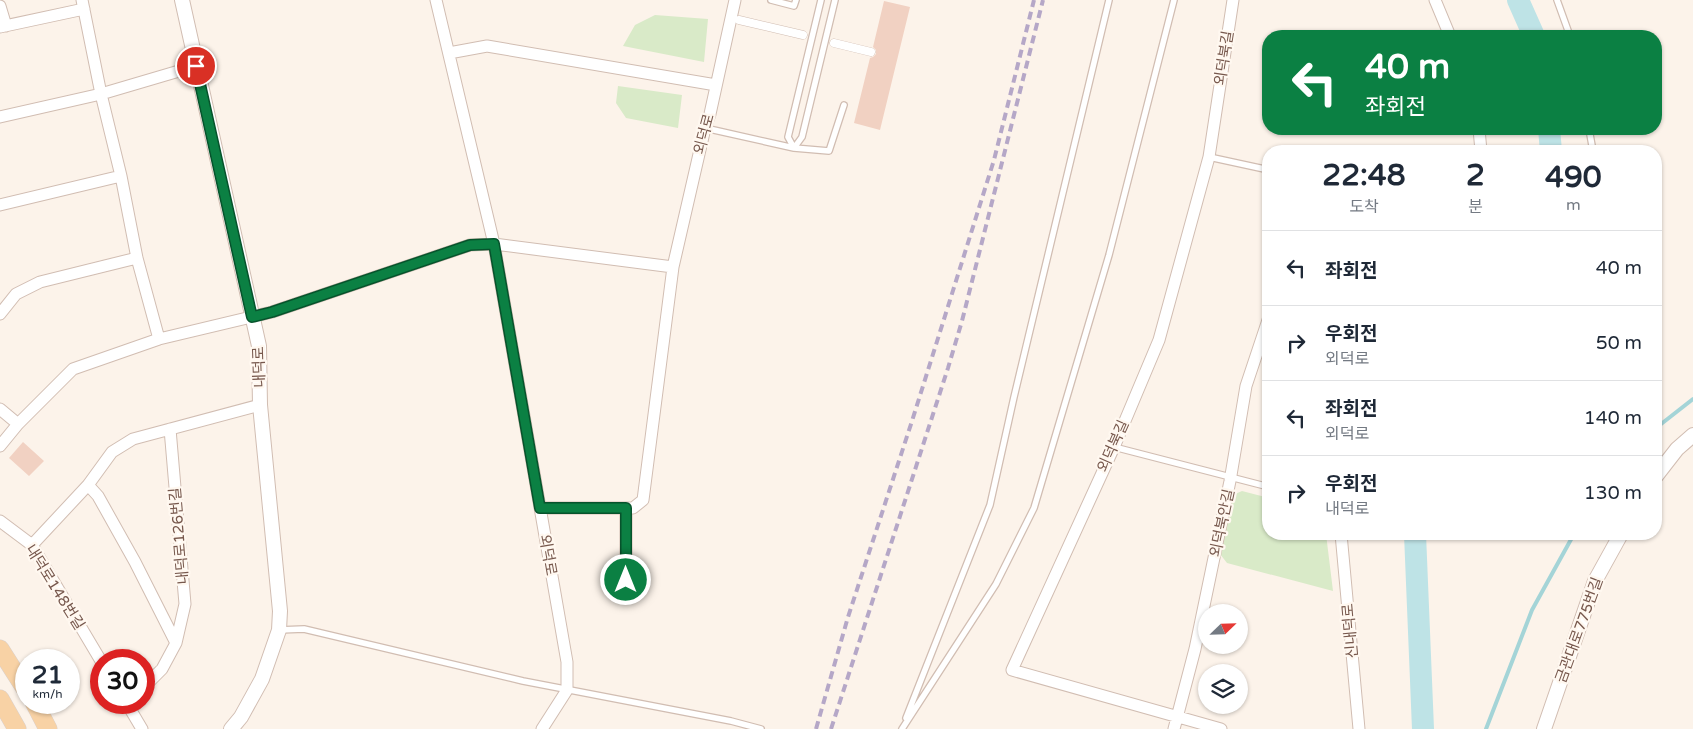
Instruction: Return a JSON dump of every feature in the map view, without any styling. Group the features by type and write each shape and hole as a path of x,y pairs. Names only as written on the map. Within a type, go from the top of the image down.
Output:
{"main road":[{"path":"0,649 15,673"},
{"path":"0,699 17,729"},
{"path":"40,714 48,729"}],"street":[{"name":"내덕로","path":"182,0 259,346 260,405 280,611 279,630 262,679 241,717 232,729"},
{"name":"외덕로","path":"436,0 494,244 567,662 567,690"},
{"name":"외덕로","path":"626,508 632,508 642,500 673,267 735,0"},
{"name":"외덕북길","path":"1222,729 1175,723 1012,670 1114,447 1158,340 1209,158 1233,0"},
{"path":"1435,0 1448,30"},
{"path":"0,6 3,27 83,5 137,258 159,339"},
{"path":"739,20 803,35"},
{"path":"834,43 872,52"},
{"path":"449,52 488,46 716,85"},
{"path":"0,117 101,94 196,66"},
{"path":"0,205 121,176"},
{"path":"0,446 18,424 74,369 159,339 281,309 470,245 494,244 673,267"},
{"path":"0,314 16,294 40,282 137,258"},
{"name":"외덕북안길","path":"1175,723 1195,649 1231,477 1246,386 1262,338"},
{"path":"32,545 88,485 112,452 133,439 260,405"},
{"path":"0,409 18,424"},
{"name":"내덕로126번길","path":"155,676 162,669 176,643 185,604 170,429"},
{"path":"1662,468 1676,449 1693,435"},
{"path":"88,485 98,496 135,562 176,643"},
{"path":"540,508 626,508 626,596"},
{"name":"내덕로148번길","path":"0,521 32,545 94,649"},
{"name":"신내덕로","path":"1342,540 1360,729"},
{"name":"금관대로775번길","path":"1544,729 1594,581 1617,540"},
{"path":"542,729 567,690"},
{"path":"133,714 142,729"}],"lane":[{"path":"771,0 794,6 796,0"},
{"path":"794,148 788,137 821,0"},
{"path":"794,148 802,136 835,0"},
{"path":"902,729 990,505 1109,0"},
{"path":"902,729 996,584 1034,508 1109,255 1174,0"},
{"path":"1557,0 1568,30"},
{"path":"705,128 717,129 794,148 829,151 844,105"},
{"path":"1209,158 1262,169"},
{"path":"1114,447 1262,485"},
{"path":"279,630 304,629 567,690 731,721 761,729"}],"green space":[{"path":"655,15 708,19 704,62 623,46 635,25"},
{"path":"618,86 682,95 678,128 626,118 616,103"},
{"path":"1242,491 1262,496 1262,540 1327,540 1333,591 1227,563 1220,554 1233,495"}],"building":[{"path":"884,1 910,7 880,130 854,123 870,58 876,54 876,50 873,47"},
{"path":"23,442 44,461 29,476 9,458"}],"waterway":[{"path":"1518,0 1531,30"},
{"path":"1550,135 1550,145"},
{"path":"1662,423 1693,399"},
{"path":"1415,540 1423,729"},
{"path":"1486,729 1532,610 1571,540"}],"railway":[{"path":"816,729 848,617 994,160 1034,0"},
{"path":"831,729 962,321 1043,0"}],"route":[{"path":"196,66 252,317 272,312 470,245 494,244 540,508 626,508 626,580"}]}
